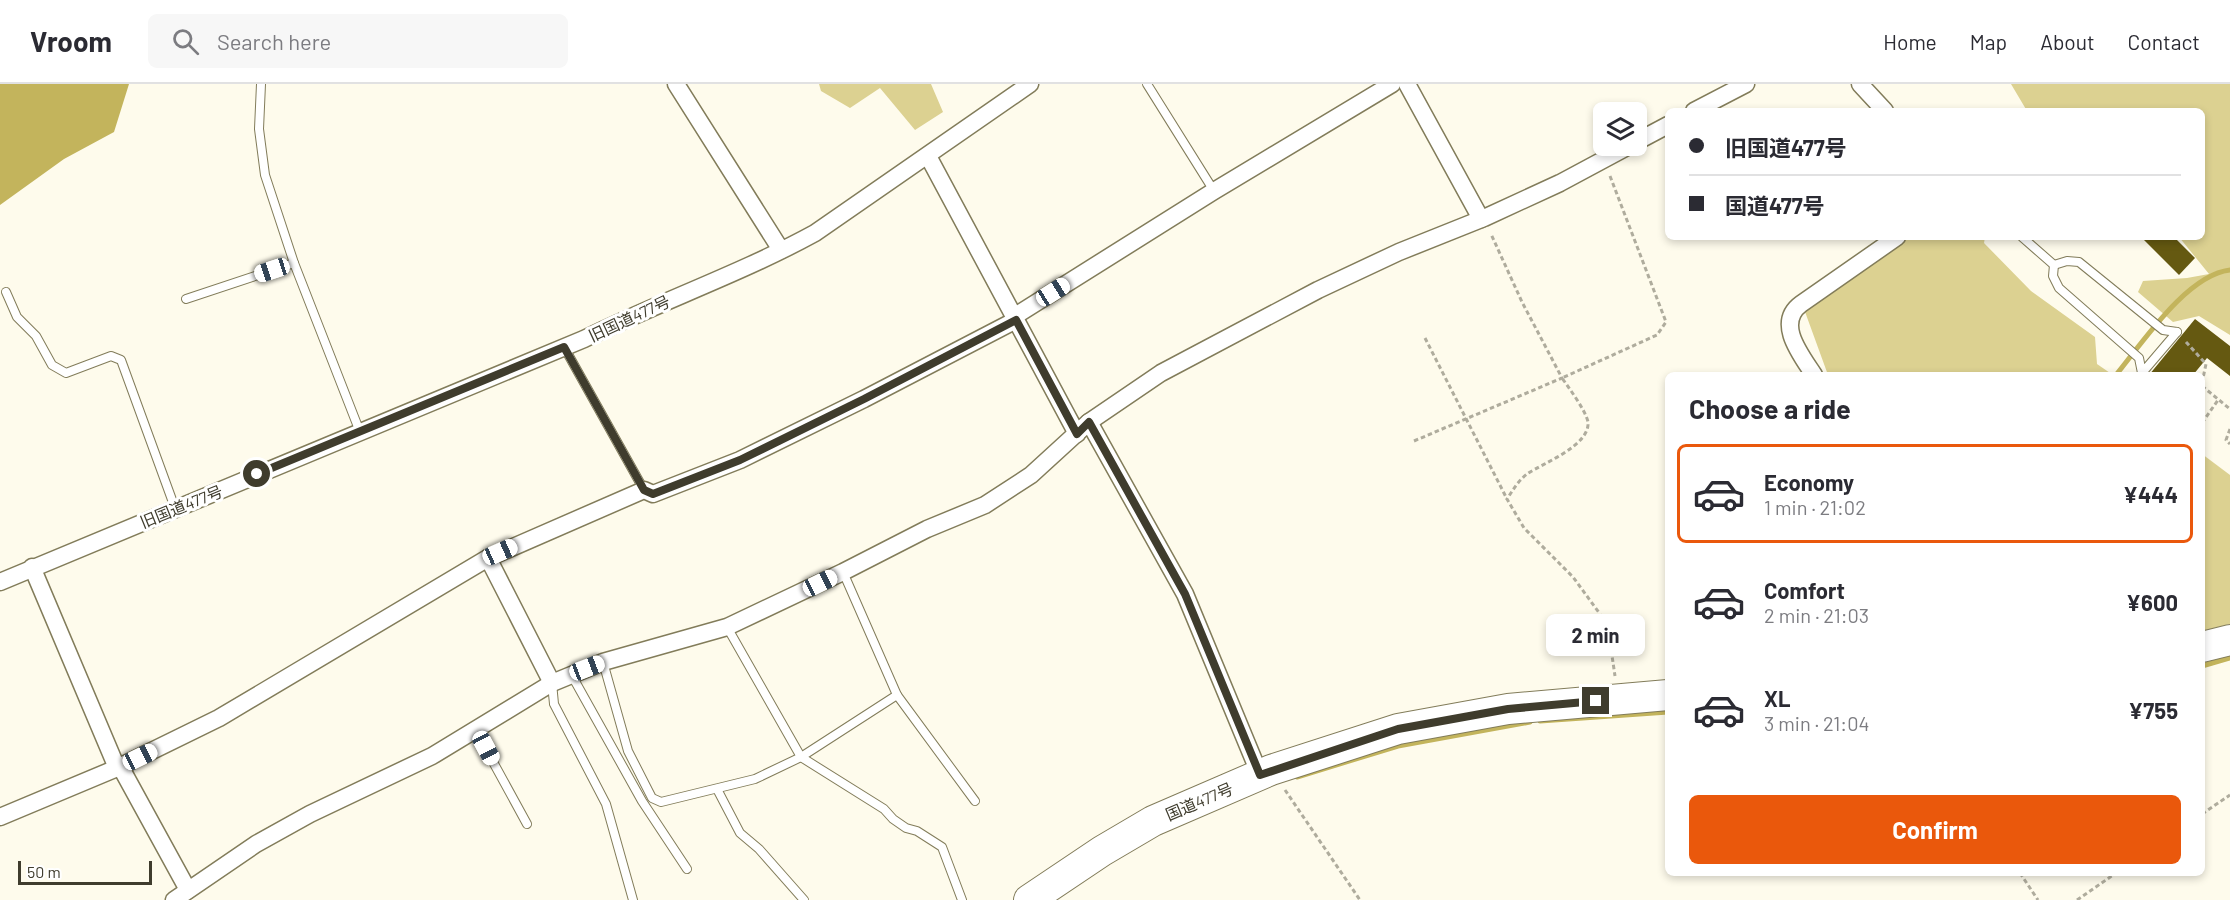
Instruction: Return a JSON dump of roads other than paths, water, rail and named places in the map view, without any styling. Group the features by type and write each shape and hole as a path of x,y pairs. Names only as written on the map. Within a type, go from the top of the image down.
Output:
{"highway":[{"path":"2205,646 2230,640"},
{"name":"国道477号","path":"1029,900 1102,851 1153,821 1265,773 1398,729 1508,709 1665,695"}],"street":[{"path":"675,84 781,250"},
{"name":"旧国道477号","path":"0,582 564,347 781,250 815,233 1030,84"},
{"path":"0,817 119,767 219,718 488,558 644,490 653,494 740,460 864,399 1015,318 1214,191 1392,84"},
{"path":"1408,84 1412,86 1416,84"},
{"path":"1408,84 1483,219"},
{"path":"1700,108 1746,84"},
{"path":"1868,87 1883,108"},
{"path":"1647,136 1665,127"},
{"path":"928,156 1077,434"},
{"path":"174,900 256,844 310,814 432,756 552,682 603,662 727,627 927,529 985,505 1031,475 1089,422 1161,372 1318,290 1400,252 1483,219 1560,183 1610,156"},
{"path":"1812,372 1792,338 1789,322 1792,312 1893,240"},
{"path":"1089,422 1185,594 1265,773"},
{"path":"488,558 552,682"},
{"path":"32,567 119,767 188,890"}],"lane":[{"path":"261,84 259,129 265,175 294,263 360,432"},
{"path":"1147,84 1214,191"},
{"path":"2025,240 2054,265"},
{"path":"2054,265 2067,261 2079,262 2163,330 2177,332 2143,372"},
{"path":"186,299 294,263"},
{"path":"2054,265 2053,276 2059,288 2139,358 2142,372"},
{"path":"6,292 17,317 36,336 52,365 66,374 111,356 121,360 175,508"},
{"path":"564,347 644,490"},
{"path":"843,572 897,694 975,801"},
{"path":"727,627 801,757 884,810 892,819 906,828 917,831 942,847 962,900"},
{"path":"603,662 628,751 652,798 661,802 754,779 801,757 897,694"},
{"path":"571,674 642,801 687,869"},
{"path":"552,682 554,704 606,804 633,900"},
{"path":"475,729 527,824"},
{"path":"717,789 740,834 759,849 804,900"}],"waterway":[{"path":"2118,372 2182,297 2198,284 2214,275 2230,270"},
{"path":"2205,665 2230,658"},
{"path":"1540,721 1665,712"},
{"path":"1297,777 1398,746 1530,722"}]}
